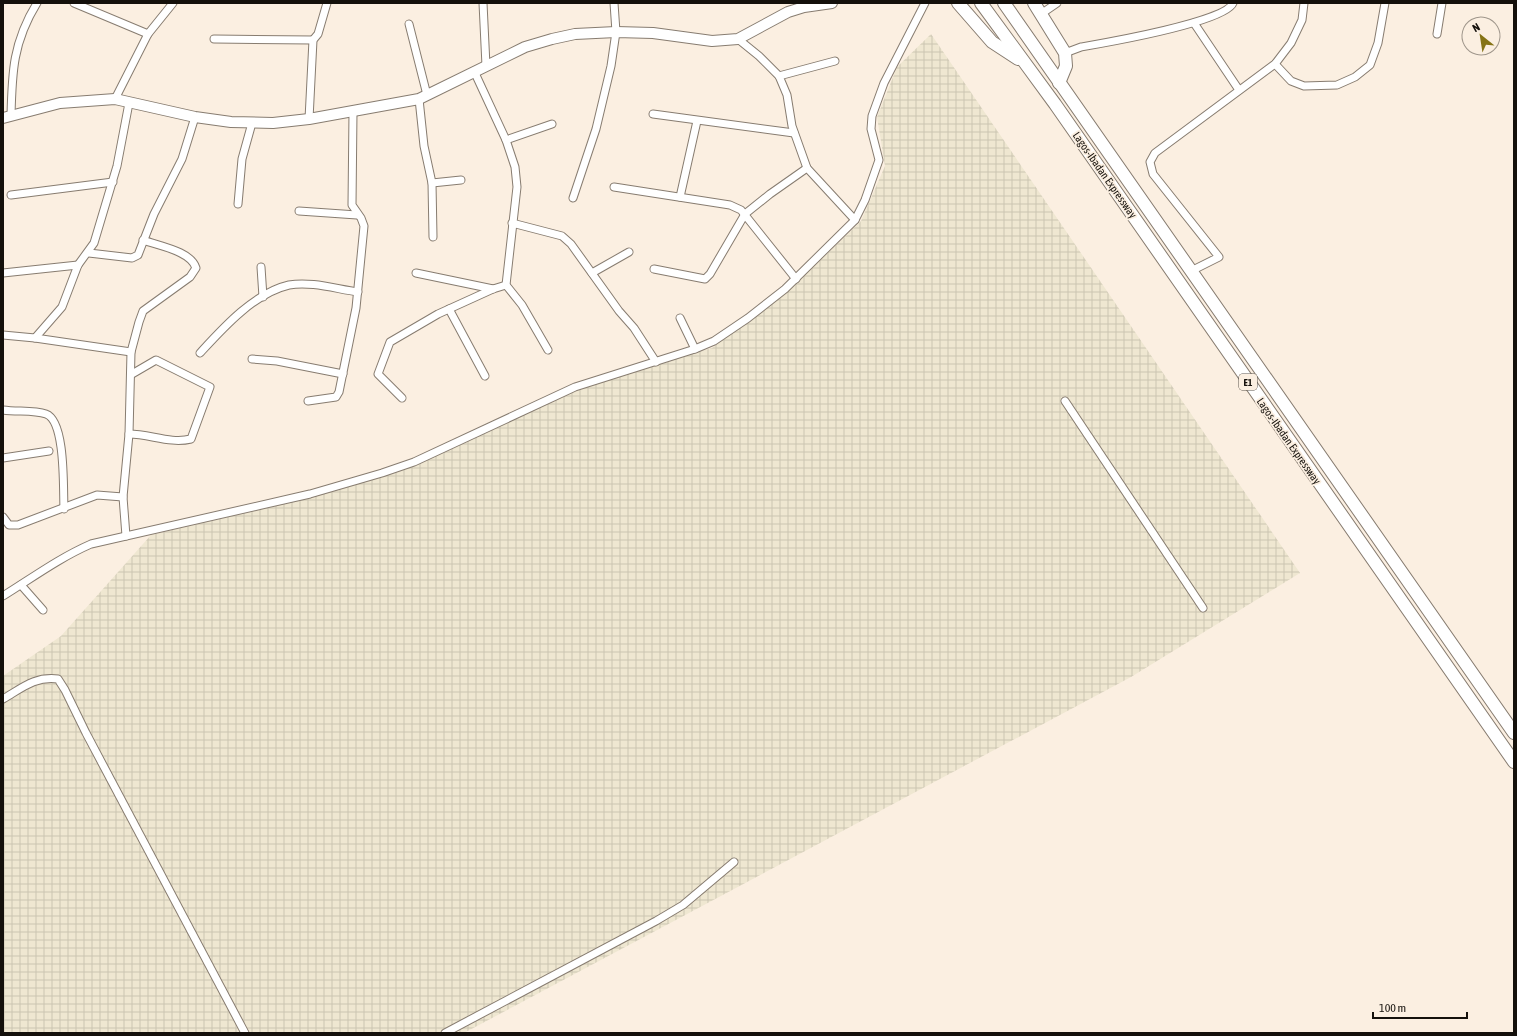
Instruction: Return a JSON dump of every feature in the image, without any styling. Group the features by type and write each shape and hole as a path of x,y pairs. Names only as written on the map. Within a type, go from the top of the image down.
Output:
{"highway":[{"path":"958,3 992,42 1023,62"},
{"name":"Lagos-Ibadan Expressway","path":"981,3 1023,62 1056,104 1514,762"},
{"name":"Lagos-Ibadan Expressway","path":"1004,3 1514,733"},
{"path":"1034,3 1065,53 1066,66 1059,82"}],"street":[{"path":"37,3 24,29 14,56 7,117 60,103 115,99 195,117 231,122 252,123 273,123 309,119 353,112 423,97 525,47 552,38 575,34 616,32 652,33 713,41 738,39 788,12 804,7 832,3"},
{"path":"74,3 148,34"},
{"path":"115,99 148,34 173,3"},
{"path":"309,119 313,40 318,34 327,3"},
{"path":"483,3 486,66"},
{"path":"574,198 596,129 611,66 616,32 614,3"},
{"path":"3,596 69,554 91,544 310,494 382,474 421,459 576,386 656,362 714,341 785,290 855,220 865,200 879,160 871,129 872,116 884,83 925,3"},
{"path":"1041,14 1057,3"},
{"path":"1065,53 1081,47 1194,23 1222,12 1232,6 1233,3"},
{"path":"1191,271 1219,257 1153,174 1150,162 1155,153 1275,64 1291,43 1302,20 1304,3"},
{"path":"1275,64 1291,81 1304,86 1337,85 1355,77 1370,65 1378,43 1385,3"},
{"path":"1437,34 1442,3"},
{"path":"1194,23 1239,90"},
{"path":"409,24 423,97 424,146 432,183 434,236"},
{"path":"214,39 313,40"},
{"path":"738,39 760,56 779,76 787,96 794,134 807,168 855,220"},
{"path":"779,76 835,61"},
{"path":"474,71 506,140 515,167 517,187 506,285 522,305 548,350"},
{"path":"35,338 62,307 78,265 89,253 94,244 117,166 129,103"},
{"path":"308,401 336,397 340,392 358,292 364,226 361,218 357,215 352,205 353,112"},
{"path":"653,114 794,134"},
{"path":"89,253 106,256 135,257 138,255 154,214 182,159 195,117"},
{"path":"680,197 697,121"},
{"path":"238,204 242,159 252,123"},
{"path":"506,140 552,124"},
{"path":"654,269 705,279 710,274 745,214 807,168"},
{"path":"432,183 461,180"},
{"path":"11,195 113,182"},
{"path":"614,187 730,205 741,210 796,279"},
{"path":"299,210 357,215"},
{"path":"512,223 562,236 572,244 619,311 634,328 656,362"},
{"path":"126,536 123,497 129,434 132,352 143,311 190,277 195,272 196,268 194,262 188,256 143,240"},
{"path":"592,273 629,252"},
{"path":"3,273 78,265"},
{"path":"261,267 263,297"},
{"path":"416,273 493,289"},
{"path":"200,353 229,323 263,297 289,285 310,284 358,292"},
{"path":"402,398 378,374 390,342 449,309 493,289 506,285"},
{"path":"449,309 485,376"},
{"path":"680,318 695,349"},
{"path":"3,335 35,338 132,352"},
{"path":"252,359 277,361 343,374"},
{"path":"129,434 142,434 171,440 191,439 210,387 156,360 132,374"},
{"path":"1065,401 1203,608"},
{"path":"3,410 46,414 53,418 59,432 64,509"},
{"path":"3,458 49,451"},
{"path":"3,516 9,525 12,526 64,509 97,495 123,497"},
{"path":"21,585 43,610"},
{"path":"3,699 34,680 46,677 58,679 245,1033"},
{"path":"446,1033 656,921 682,905 734,862"}],"shaded area":[{"path":"931,34 1300,573 1131,677 464,1033 3,1033 3,676 61,636 151,535 249,512 396,471 574,389 604,378 712,348 800,280 861,221 885,166 877,117 897,67"}]}
